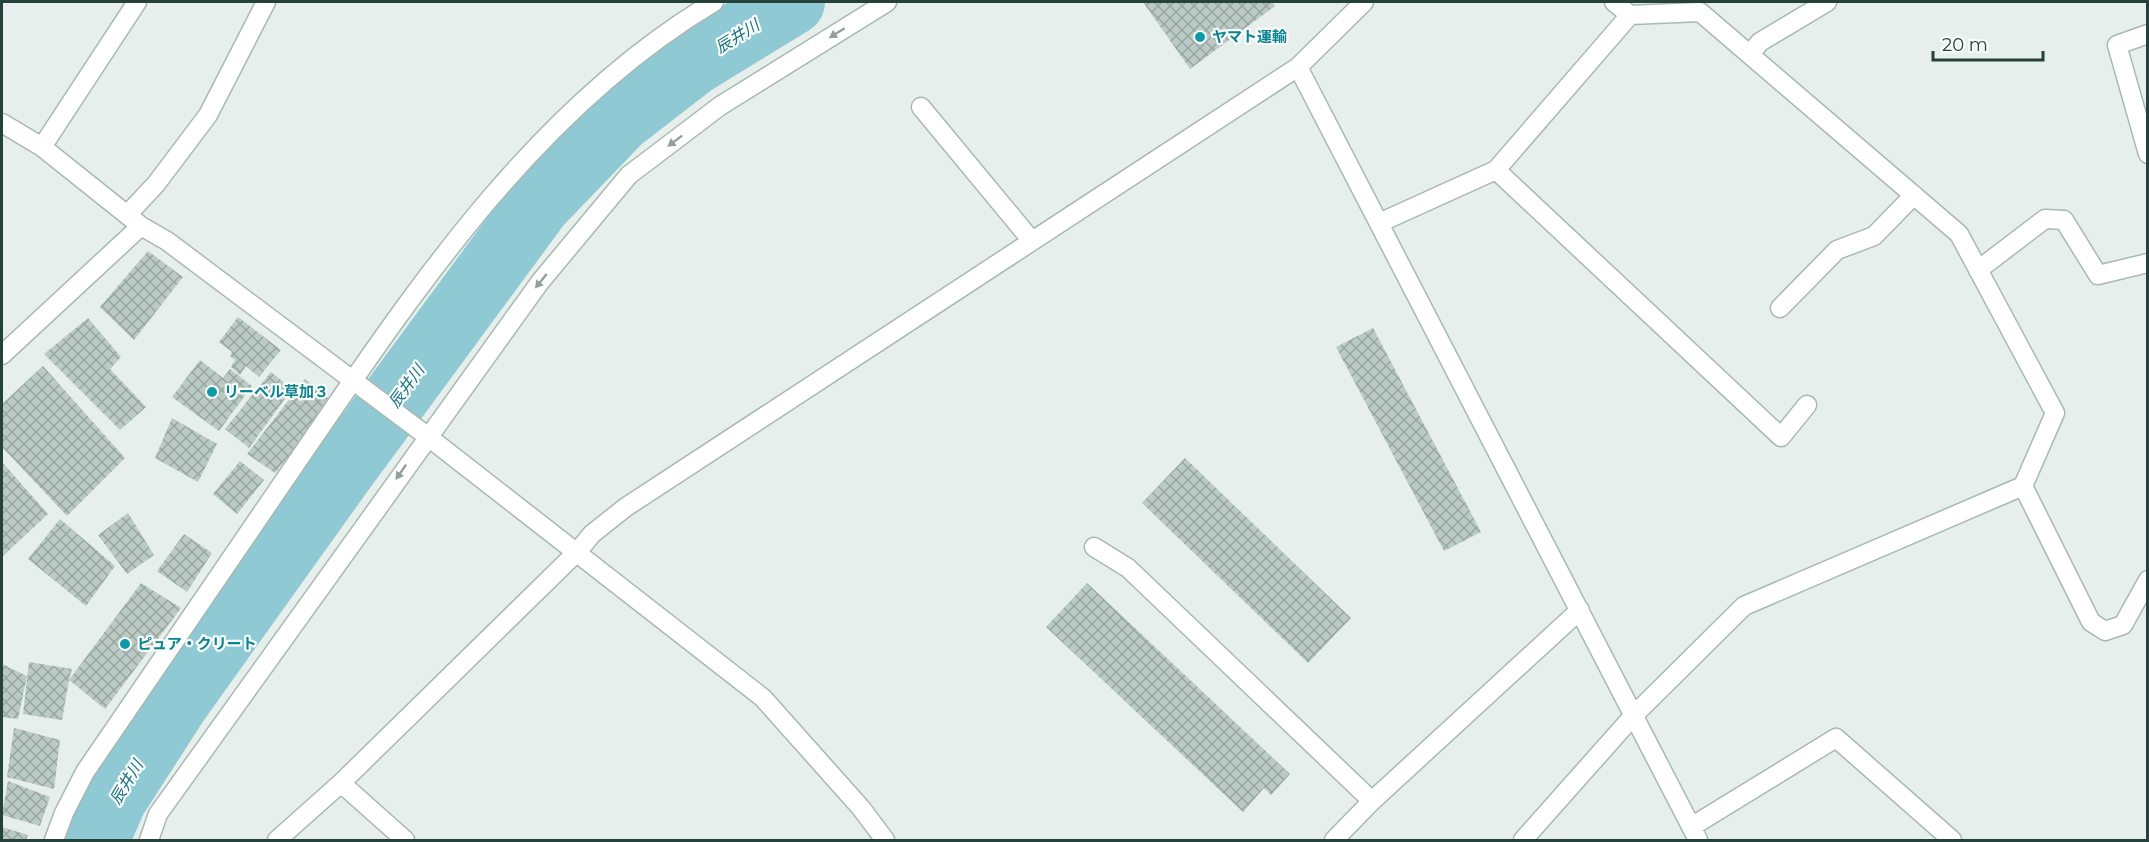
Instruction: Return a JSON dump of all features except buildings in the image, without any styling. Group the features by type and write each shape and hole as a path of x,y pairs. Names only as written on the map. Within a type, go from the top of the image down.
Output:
{"street":[{"path":"42,147 137,2"},
{"path":"127,215 156,184 208,115 266,2"},
{"path":"54,840 85,772 358,385 460,235 544,140 589,94 642,52 714,2"},
{"path":"148,840 158,814 422,432 540,282 629,176 720,106 887,2"},
{"path":"277,840 341,783 578,551 591,534 626,507 1298,67 1364,2"},
{"path":"1523,840 1634,715 1744,606 2023,486 2055,413 1959,234 1751,53 1700,12 1630,15 1614,2"},
{"path":"1751,53 1760,42 1827,2"},
{"path":"1379,223 1496,170 1630,15"},
{"path":"2148,34 2117,45 2148,154"},
{"path":"1298,67 1695,834 1836,738 1952,840"},
{"path":"921,107 1032,241"},
{"path":"2,123 42,147 141,226 167,241 422,432 578,551 764,698 861,808 885,840"},
{"path":"1496,170 1781,437 1807,405"},
{"path":"1780,308 1837,250 1874,236 1914,195"},
{"path":"1978,270 2045,219 2064,220 2098,274 2148,263"},
{"path":"2,355 141,226"},
{"path":"2023,486 2091,622 2105,631 2123,625 2148,580"},
{"path":"1094,547 1128,568 1372,801"},
{"path":"1334,840 1372,801 1580,610"},
{"path":"341,783 405,840"}],"waterway":[{"name":"辰井川","path":"96,840 114,799 177,701 340,473 539,203 619,120 694,62 792,2"}],"place":[{"name":"ヤマト運輸","path":"1200,37"},
{"name":"リーベル草加３","path":"212,392"},
{"name":"ピュア・クリート","path":"125,644"}]}
